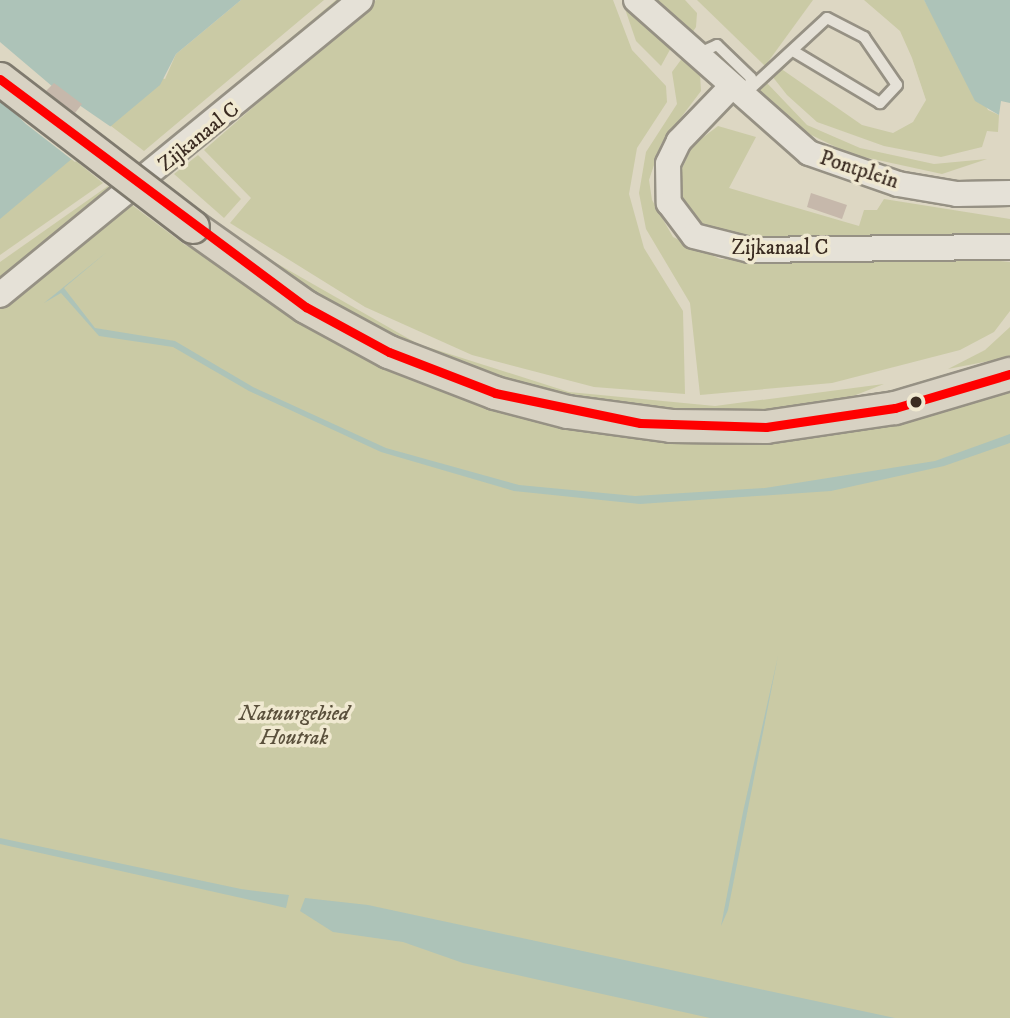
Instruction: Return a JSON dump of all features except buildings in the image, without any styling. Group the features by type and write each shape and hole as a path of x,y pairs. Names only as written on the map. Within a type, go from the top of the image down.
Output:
{"main road":[{"path":"0,79 193,227 306,307 389,352 495,393 579,414 701,427 795,424 895,408 1010,374"}],"street":[{"name":"Zijkanaal C","path":"0,295 361,0"},
{"path":"636,0 697,54 730,88"},
{"name":"Zijkanaal C","path":"730,88 679,141 668,164 669,202 694,236 750,250 1010,247"},
{"name":"Pontplein","path":"730,88 790,141 831,164 957,194 1010,193"}],"lane":[{"path":"697,54 717,46 749,75 749,90 827,19 864,37 897,85 880,103 793,51"}],"green space":[{"path":"241,0 324,0 144,151 0,42 0,36 165,79 176,54"},
{"path":"336,0 347,0 156,160 150,156"},
{"path":"376,0 613,0 632,50 666,86 667,102 637,148 629,194 644,248 683,311 685,394 594,387 472,355 365,307 230,223 251,198 204,150"},
{"path":"622,0 672,46 661,66 636,41"},
{"path":"649,0 685,0 697,13 696,27 692,33"},
{"path":"697,0 813,0 765,66"},
{"path":"864,0 924,0 988,110 999,115 998,132 987,131 982,147 941,157 884,146 817,122 787,95 772,76 780,68 862,125 893,133 913,122 926,100 912,58 900,31"},
{"path":"683,57 700,73 701,91 661,144 649,180 652,200 673,237 720,259 952,256 1010,262 1010,311 994,332 960,350 832,383 700,395 690,303 646,229 639,193 646,152 677,104 672,72"},
{"path":"766,82 807,125 860,148 934,164 987,159 942,174 850,154 795,127 754,93"},
{"path":"0,99 103,183 0,255"},
{"path":"718,126 756,137 729,188 859,226 864,210 877,210 884,199 1010,219 1010,236 755,240 703,227 683,203 680,173 693,145"},
{"path":"198,155 241,199 224,218 174,174"},
{"path":"108,186 114,192 0,285 0,262"},
{"name":"Natuurgebied Houtrak","path":"132,205 185,245 431,381 822,434 883,425 1010,388 1010,1018 0,1018 0,306"},
{"path":"241,243 418,344 569,392 715,406 884,384 825,407 670,416 485,380 328,308"},
{"path":"1010,327 1010,357 948,369 985,350"}],"shaded area":[{"path":"0,0 241,0 176,54 160,85 0,219"},
{"path":"924,0 1010,0 1010,103 1001,101 999,115 975,101"},
{"path":"108,251 64,288 95,328 175,341 253,387 386,448 519,485 635,496 765,488 935,461 1010,434 1010,443 944,466 831,491 640,504 514,491 381,452 249,391 173,347 99,336 61,293 44,303"},
{"path":"778,656 728,910 721,926 743,812"},
{"path":"0,838 241,889 289,895 286,908 0,844"},
{"path":"305,898 368,905 895,1018 710,1018 463,963 403,942 333,932 300,911"}],"pier":[{"path":"0,42 53,87 114,129 75,162 26,124 0,99"}],"transit line":[{"path":"0,79 306,307 389,352 495,393 640,423 766,427 895,408 1010,374"}]}
